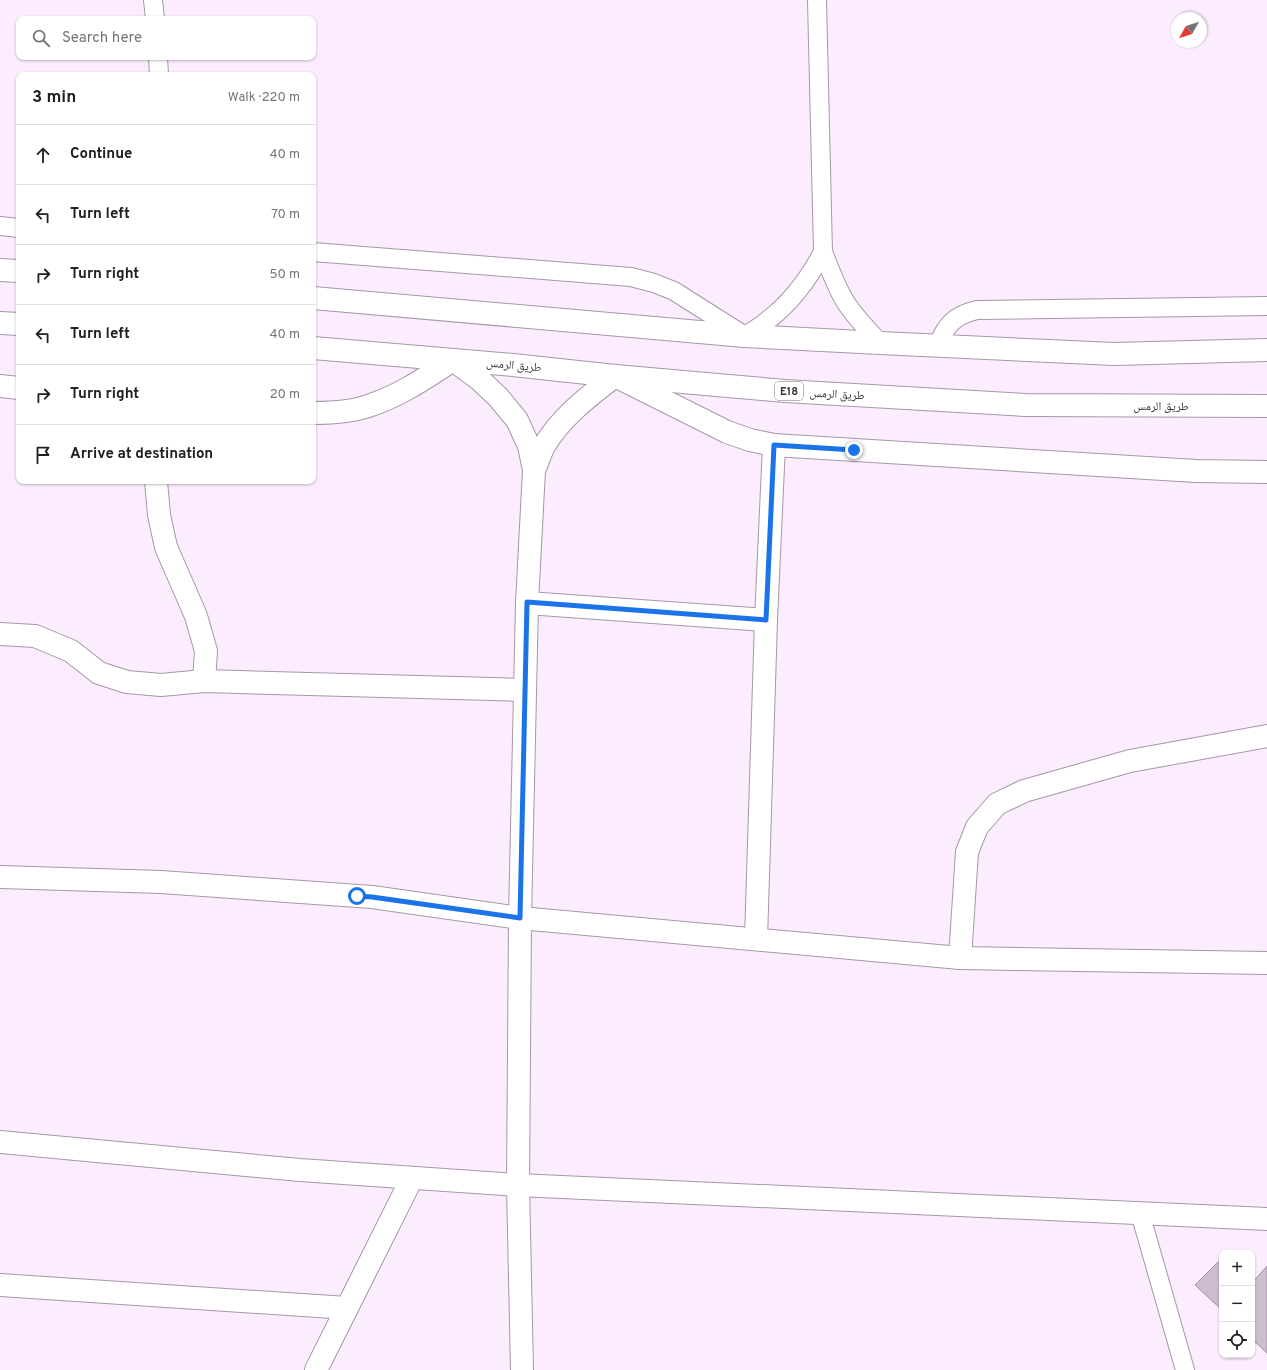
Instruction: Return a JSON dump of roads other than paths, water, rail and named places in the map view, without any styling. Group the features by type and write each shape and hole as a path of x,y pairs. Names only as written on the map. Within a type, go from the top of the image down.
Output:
{"main road":[{"path":"0,270 16,272"},
{"path":"316,298 745,336 1114,354 1267,350"},
{"path":"0,323 16,324"},
{"name":"طريق الرمس","path":"316,348 785,391 1025,405 1267,406"},
{"path":"316,413 332,413 371,406 412,385 453,360 479,379 498,397 517,420 529,446 534,470 524,690 520,918 518,1185 522,1370"},
{"path":"534,470 544,446 560,425 577,406 615,376 727,432 750,440 774,445 1196,471 1267,472"},
{"path":"0,386 16,388"},
{"path":"756,939 766,620 774,445"},
{"path":"156,484 159,514 166,547 196,616 206,651 204,681"},
{"path":"527,602 766,620"},
{"path":"0,634 35,636 71,651 99,673 127,682 161,685 204,681 524,690"},
{"path":"960,958 967,852 977,827 997,804 1024,791 1130,761 1267,736"},
{"path":"0,877 161,882 372,897 520,918 960,958 1267,963"},
{"path":"0,1142 300,1170 518,1185 1267,1219"},
{"path":"316,1370 412,1178"},
{"path":"0,1285 346,1308"}],"lane":[{"path":"153,0 155,16"},
{"path":"817,0 823,252 833,278 845,302 861,324 880,343"},
{"path":"158,60 159,72"},
{"path":"0,226 16,228"},
{"path":"316,252 631,277 654,283 674,291 745,336 769,320 790,300 809,278 823,252"},
{"path":"938,346 944,331 955,318 965,313 977,310 1267,306"},
{"path":"1140,1213 1185,1370"}]}
